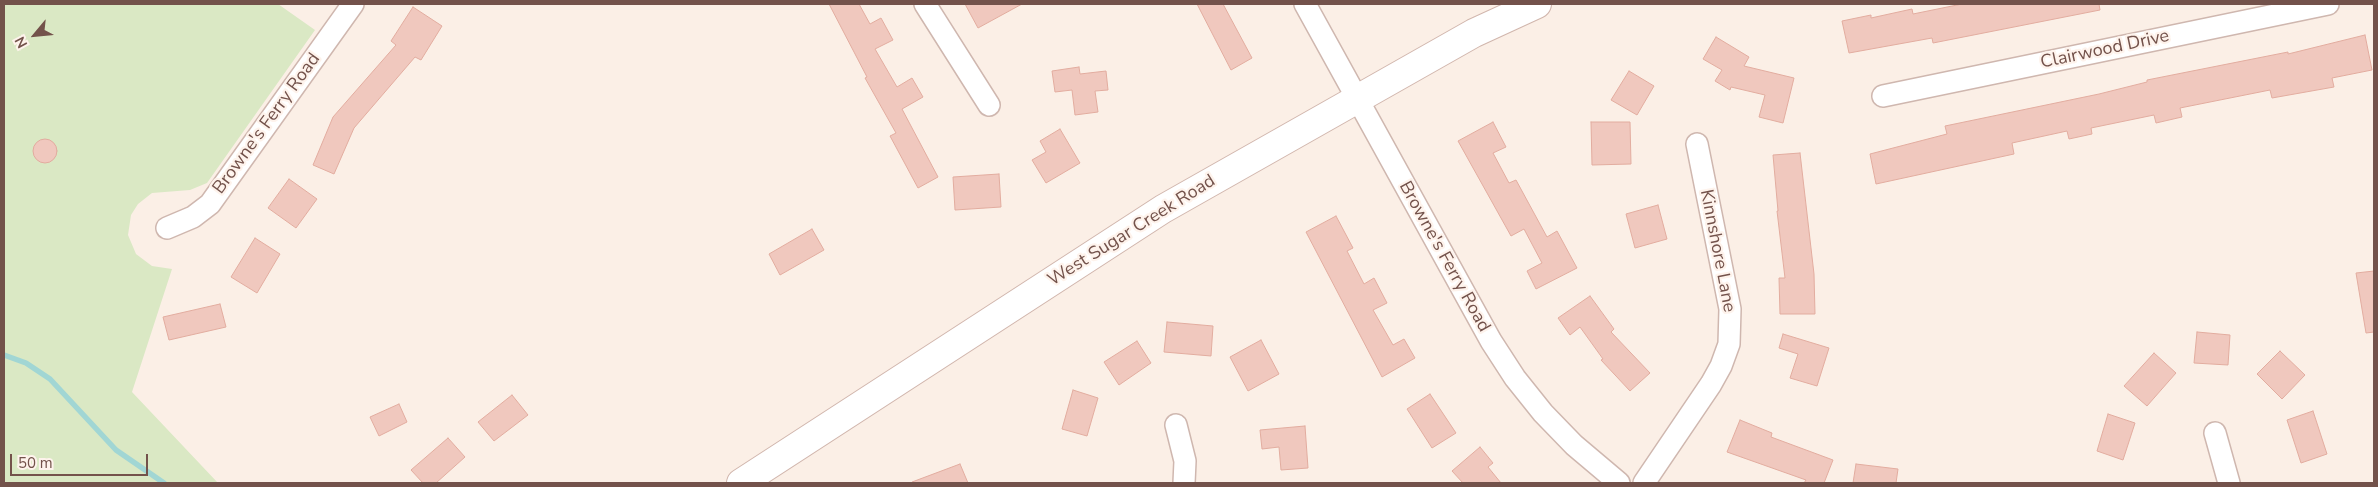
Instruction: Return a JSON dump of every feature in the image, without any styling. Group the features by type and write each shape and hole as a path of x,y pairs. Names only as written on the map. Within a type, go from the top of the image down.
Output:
{"main road":[{"name":"West Sugar Creek Road","path":"741,483 1163,209 1356,98 1474,33 1537,4"}],"street":[{"name":"Browne's Ferry Road","path":"167,228 193,217 210,204 353,4"},
{"path":"925,4 989,105"},
{"name":"Browne's Ferry Road","path":"1305,4 1491,342 1543,413 1574,445 1619,483"},
{"name":"Clairwood Drive","path":"1883,96 2314,5"},
{"name":"Kinnshore Lane","path":"1644,483 1711,384 1721,366 1729,344 1730,309 1697,144"},
{"path":"1176,425 1185,461 1184,483"},
{"path":"2215,432 2229,483"}],"green space":[{"path":"4,4 278,4 315,30 207,183 190,190 152,193 138,204 131,215 128,235 136,254 152,266 172,269 132,392 218,483 4,483"}],"building":[{"path":"829,4 859,4 870,24 881,18 893,40 875,49 897,87 912,78 923,97 902,109 938,177 918,188 890,136 896,133 865,78 867,77"},
{"path":"965,4 1022,4 978,28"},
{"path":"1197,4 1223,4 1252,58 1231,70"},
{"path":"1962,4 2099,4 2100,10 1933,43 1932,38 1849,53 1842,21 1871,15 1871,18 1912,9 1913,14"},
{"path":"413,7 442,26 421,60 415,57 354,128 334,174 313,165 333,117 396,45 391,41"},
{"path":"2365,35 2372,70 2332,78 2334,87 2272,98 2270,90 2180,108 2182,117 2156,123 2154,115 2091,128 2092,134 2069,139 2067,131 2012,143 2014,154 1876,184 1870,154 1947,134 1945,126 2099,94 2147,82 2147,80 2288,52 2288,54"},
{"path":"1716,37 1749,57 1744,66 1794,78 1783,123 1759,117 1765,95 1731,87 1730,90 1715,81 1722,70 1703,59"},
{"path":"1079,67 1080,74 1106,71 1108,90 1095,91 1098,112 1075,115 1072,90 1055,92 1052,71"},
{"path":"1629,71 1654,86 1637,115 1611,100"},
{"path":"1493,122 1506,147 1493,153 1509,183 1516,180 1547,237 1557,231 1577,268 1536,289 1527,271 1542,263 1524,229 1511,236 1458,141"},
{"path":"1591,122 1630,122 1631,164 1592,165"},
{"path":"1060,129 1080,163 1046,183 1032,160 1046,152 1040,141"},
{"path":"45,139 50,140 56,146 56,156 50,162 45,163 40,162 34,156 33,151 34,146 40,140"},
{"path":"1800,153 1814,274 1815,314 1780,314 1779,278 1785,278 1773,155"},
{"path":"999,174 1001,207 955,210 953,177"},
{"path":"289,179 317,199 296,228 268,208"},
{"path":"1658,205 1667,239 1635,248 1626,214"},
{"path":"1336,216 1353,248 1347,251 1364,284 1374,278 1387,303 1373,310 1393,345 1404,339 1415,358 1382,377 1306,232"},
{"path":"812,229 824,250 780,275 769,254"},
{"path":"255,238 280,254 257,293 231,277"},
{"path":"2374,271 2374,332 2366,333 2356,273"},
{"path":"1590,296 1614,329 1611,332 1650,373 1630,391 1601,360 1603,359 1580,327 1570,335 1558,318"},
{"path":"220,304 226,327 169,340 163,317"},
{"path":"1167,322 1213,326 1211,356 1164,352"},
{"path":"2197,332 2230,335 2228,365 2194,363"},
{"path":"1783,334 1829,348 1817,386 1790,378 1798,354 1779,348"},
{"path":"1261,340 1279,374 1248,391 1230,357"},
{"path":"1137,341 1151,363 1119,385 1104,362"},
{"path":"2280,351 2305,375 2282,399 2257,374"},
{"path":"2154,353 2176,373 2147,406 2124,386"},
{"path":"1073,390 1098,398 1087,436 1062,429"},
{"path":"1430,394 1456,433 1432,448 1407,409"},
{"path":"512,395 528,415 494,441 478,422"},
{"path":"399,404 407,422 379,436 370,417"},
{"path":"2313,411 2327,454 2301,463 2287,420"},
{"path":"2108,414 2135,423 2123,460 2097,451"},
{"path":"1740,420 1772,433 1771,437 1833,460 1824,483 1804,483 1806,480 1727,452"},
{"path":"1305,426 1308,468 1281,470 1279,447 1262,449 1260,430"},
{"path":"448,438 465,457 436,483 423,483 411,470"},
{"path":"1480,447 1493,463 1488,467 1501,483 1463,483 1452,471"},
{"path":"960,464 968,483 912,483 912,482"},
{"path":"1856,464 1898,469 1896,483 1853,483"}],"waterway":[{"path":"4,355 26,363 50,379 116,450 164,483"}]}
